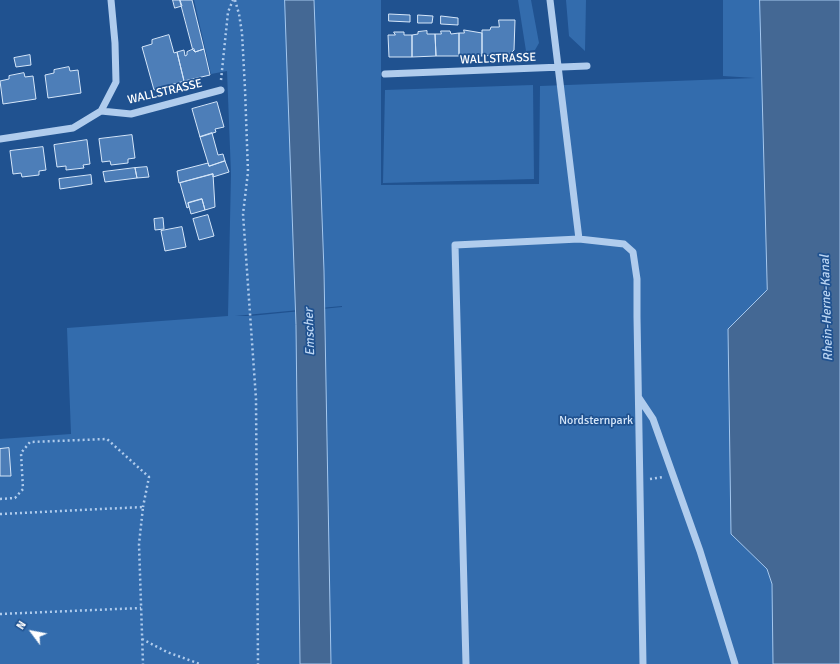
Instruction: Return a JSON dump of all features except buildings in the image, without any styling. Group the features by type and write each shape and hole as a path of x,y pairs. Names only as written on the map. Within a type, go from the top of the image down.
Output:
{"street":[{"path":"0,139 73,128 101,111 116,82 115,43 111,0"},
{"path":"550,0 579,239"},
{"name":"WALLSTRASSE","path":"385,74 587,66"},
{"name":"WALLSTRASSE","path":"101,111 131,114 221,90"},
{"path":"466,664 455,245 579,239 624,244 633,252 636,279 639,398 643,664"},
{"path":"639,398 653,419 674,476 735,664"}],"path":[{"path":"221,90 228,12 234,0"},
{"path":"234,0 239,14 242,33 248,172 243,214 256,399 258,664"},
{"path":"0,498 15,498 23,488 21,453 30,442 107,438 149,477 143,507 139,544 143,664"},
{"path":"640,480 674,476"},
{"path":"0,514 143,507"},
{"path":"0,614 141,608"},
{"path":"142,638 167,652 200,664"}],"green space":[{"name":"Nordsternpark","path":"194,0 381,0 381,185 539,184 540,86 755,78 723,76 723,0 760,0 762,77 840,664 0,664 0,439 71,434 67,328 228,316 231,174 227,71 211,74","holes":["342,306 342,307 250,316 235,316"]},
{"path":"518,0 531,0 539,43 535,50 526,51"},
{"path":"566,0 586,0 585,51 569,36"},
{"path":"533,85 534,179 383,183 385,90"}],"water":[{"name":"Emscher","path":"285,0 314,0 324,271 331,664 300,664 296,325"},
{"name":"Rhein-Herne-Kanal","path":"760,0 840,0 840,664 773,664 772,584 767,569 731,534 728,329 767,290"}]}
